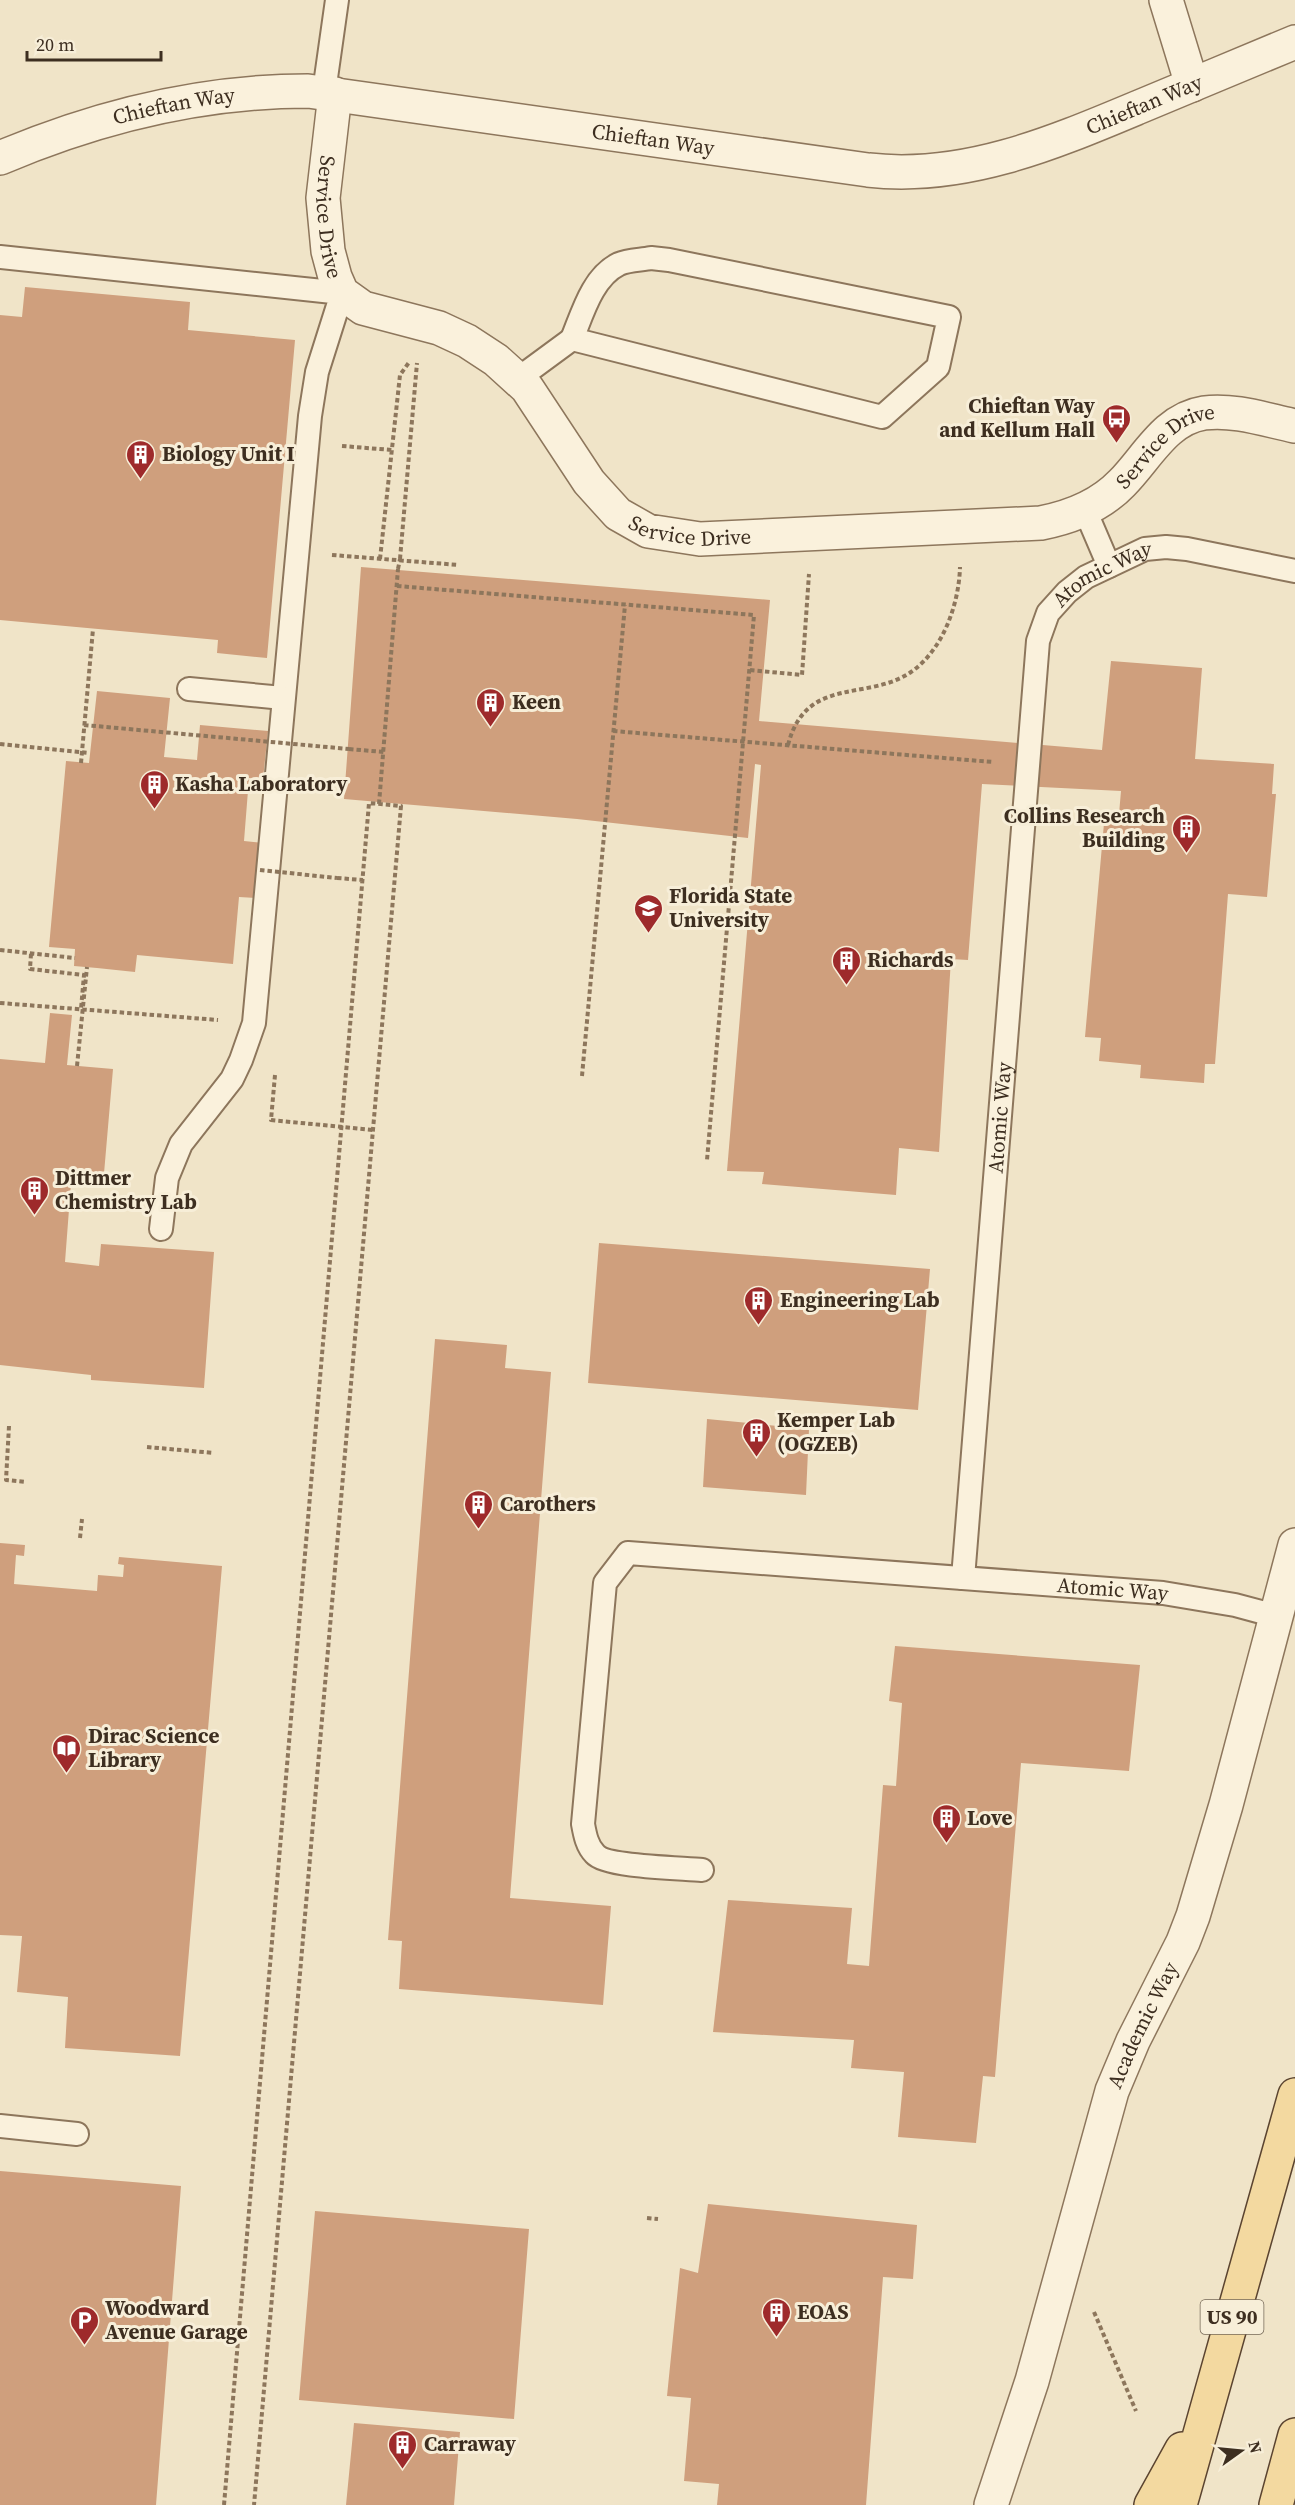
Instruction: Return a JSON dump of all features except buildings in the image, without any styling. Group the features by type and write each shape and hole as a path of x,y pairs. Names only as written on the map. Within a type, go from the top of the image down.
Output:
{"main road":[{"name":"US 90","path":"1180,2505 1295,2095"},
{"path":"1151,2505 1208,2403"},
{"path":"1276,2505 1292,2446"},
{"path":"1287,2505 1292,2446"}],"street":[{"path":"1166,0 1192,85"},
{"name":"Chieftan Way","path":"0,158 80,127 156,106 205,97 273,91 330,93 805,162 900,172 968,165 1038,148 1295,42"},
{"name":"Service Drive","path":"330,93 324,198 328,251 342,293 363,308 425,324 453,334 496,360 519,378 537,400 589,482 609,506 627,521 660,534 714,539 1024,525 1057,520 1084,510 1110,494 1154,445 1189,417 1231,413 1295,426"},
{"name":"Academic Way","path":"992,2505 1038,2360 1112,2091 1132,2041 1184,1942 1193,1916 1226,1806 1295,1545"}],"lane":[{"path":"330,93 337,0"},
{"path":"0,257 342,293 323,351 313,395 254,1023 232,1079 181,1144 167,1178 161,1229"},
{"path":"519,378 572,339 596,286 606,273 618,264 651,258 949,317 938,367 882,417 572,339"},
{"path":"1084,510 1109,566"},
{"name":"Atomic Way","path":"1276,1616 1235,1605 1163,1593 963,1578 1038,641 1048,613 1067,592 1086,577 1145,549 1166,547 1187,549 1295,571"},
{"path":"189,689 283,699"},
{"path":"702,1870 614,1863 596,1856 587,1842 583,1824 605,1582 628,1553 963,1578"},
{"path":"0,2126 77,2134"}],"path":[{"path":"380,559 400,375 412,359"},
{"path":"379,804 417,362"},
{"path":"327,555 459,565"},
{"path":"788,745 796,722 816,704 842,692 897,679 910,672 932,651 950,618 958,590 959,559"},
{"path":"750,670 802,675 809,573"},
{"path":"397,586 754,615 745,741 707,1160"},
{"path":"582,1076 625,605"},
{"path":"81,762 93,629"},
{"path":"84,725 384,752"},
{"path":"613,731 997,762"},
{"path":"0,744 89,753"},
{"path":"224,2505 369,803 401,806 254,2505"},
{"path":"260,870 363,880"},
{"path":"0,950 75,958"},
{"path":"31,954 30,969 84,975 81,1009"},
{"path":"77,1066 87,967"},
{"path":"0,1003 254,1023"},
{"path":"288,1122 373,1130"},
{"path":"9,1426 6,1480 26,1482"},
{"path":"147,1447 214,1453"},
{"path":"80,1538 82,1519"},
{"path":"646,2218 658,2219"},
{"path":"1093,2309 1136,2411"}],"place":[{"name":"Chieftan Way and Kellum Hall","path":"1116,444"},
{"name":"Biology Unit I","path":"141,480"},
{"name":"Keen","path":"491,728"},
{"name":"Kasha Laboratory","path":"154,810"},
{"name":"Collins Research Building","path":"1186,854"},
{"name":"Florida State University","path":"648,934"},
{"name":"Richards","path":"846,986"},
{"name":"Dittmer Chemistry Lab","path":"34,1216"},
{"name":"Engineering Lab","path":"759,1326"},
{"name":"Kemper Lab (OGZEB)","path":"756,1458"},
{"name":"Carothers","path":"479,1530"},
{"name":"Dirac Science Library","path":"67,1774"},
{"name":"Love","path":"946,1844"},
{"name":"EOAS","path":"776,2338"},
{"name":"Woodward Avenue Garage","path":"84,2346"},
{"name":"Carraway","path":"403,2470"}]}
